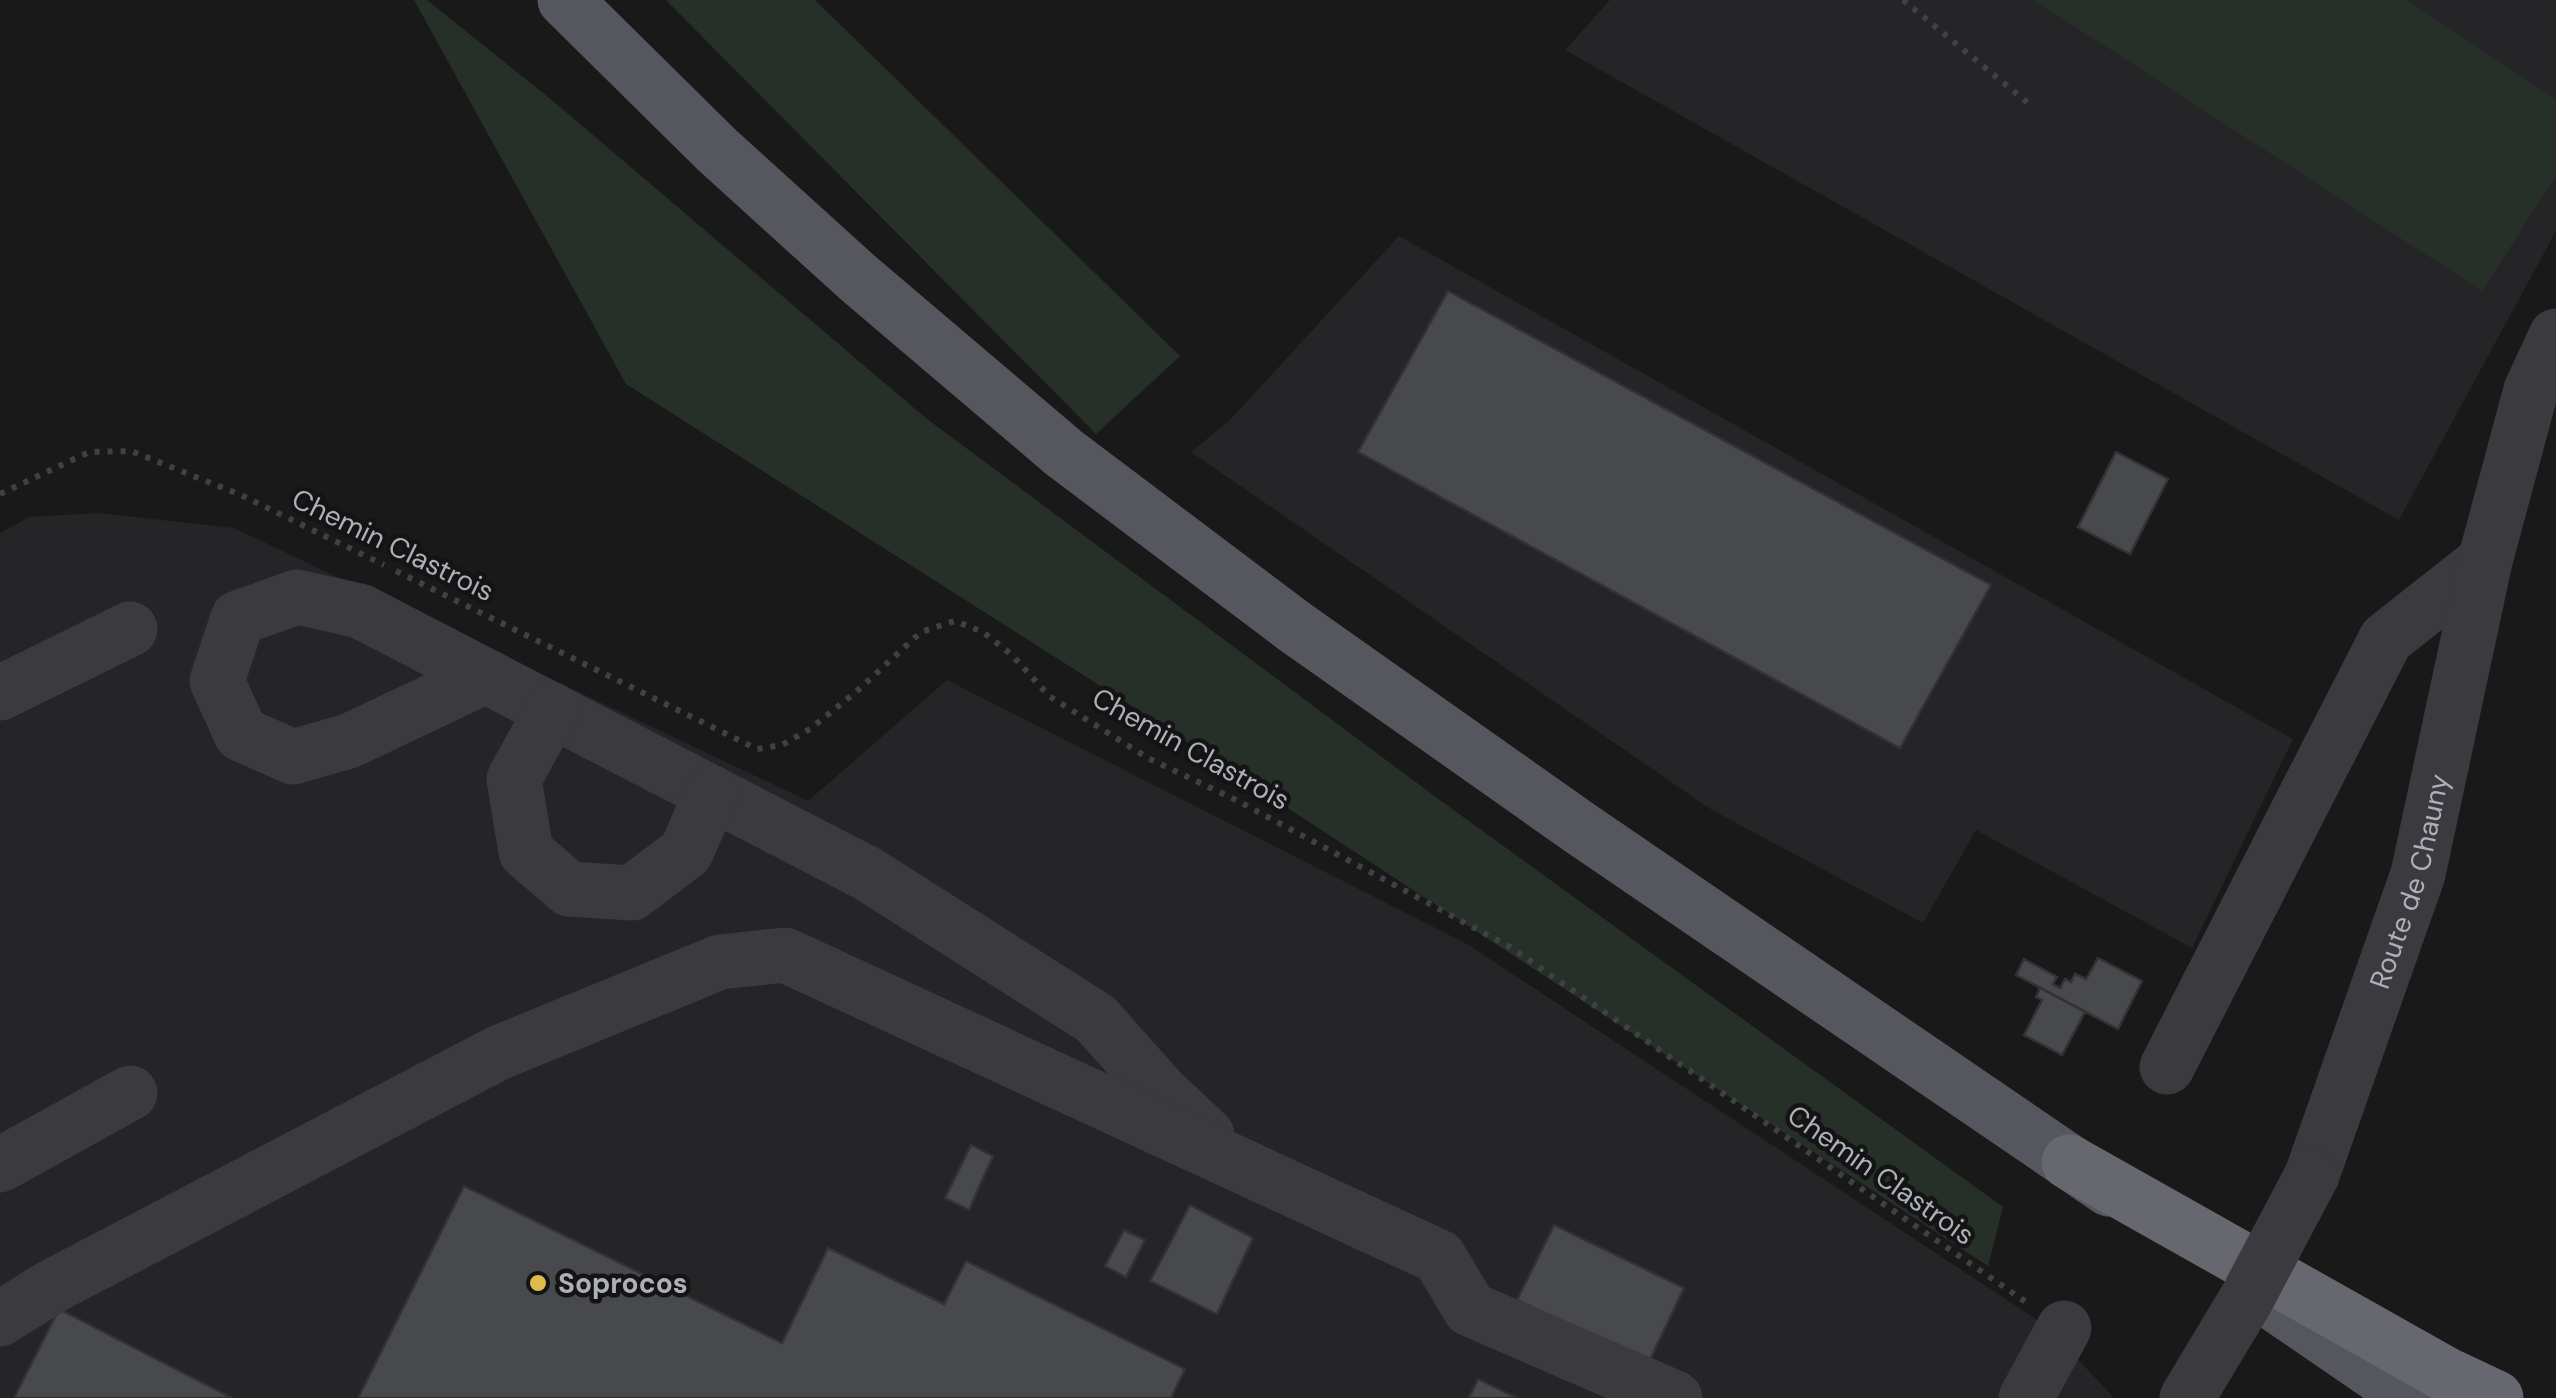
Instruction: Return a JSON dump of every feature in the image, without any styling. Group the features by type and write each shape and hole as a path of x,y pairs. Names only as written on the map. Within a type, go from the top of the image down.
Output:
{"highway":[{"path":"2069,1162 2446,1375 2496,1398"}],"main road":[{"path":"564,0 717,150 857,278 1064,453 1295,628 2405,1394"}],"street":[{"name":"Route de Chauny","path":"2187,1398 2247,1298 2312,1175 2418,874 2485,561 2531,390 2556,336"},
{"path":"2167,1066 2386,639 2485,561"},
{"path":"0,693 130,629"},
{"path":"486,676 868,874 1096,1019 1160,1091 1238,1164"},
{"path":"552,710 514,779 526,852 569,890 632,893 686,852 712,793"},
{"path":"0,1319 50,1288 498,1053 720,962 785,955 1439,1257 1470,1309 1675,1398"},
{"path":"0,1165 130,1093"},
{"path":"2026,1398 2064,1328"}],"path":[{"path":"1903,0 2028,103"},
{"name":"Chemin Clastrois","path":"0,494 89,452 131,451 242,495 757,749 782,746 810,729 921,632 955,621 983,632 1012,655 1049,696 1148,758 1236,800 1510,947 2064,1328"}],"shaded area":[{"path":"414,0 427,0 553,101 927,419 1448,806 2003,1207 1988,1266 1121,699 626,384"},
{"path":"666,0 815,0 1180,356 1096,434"},
{"path":"1610,0 2556,0 2556,231 2399,520 1565,50"},
{"path":"2034,0 2407,0 2556,100 2556,176 2482,291"},
{"path":"1399,236 2293,739 2192,948 1976,830 1923,923 1712,810 1191,452 1231,419"},
{"path":"98,513 234,528 808,801 947,680 1467,944 2048,1327 2114,1398 0,1398 0,533 29,517"}],"building":[{"path":"1448,291 1991,585 1900,748 1358,452"},
{"path":"2116,452 2168,479 2130,554 2078,527"},
{"path":"2098,958 2142,981 2118,1029 2016,975 2024,959 2057,977 2053,984 2060,988 2065,979 2071,982 2075,974 2086,979"},
{"path":"2040,988 2085,1012 2062,1055 2024,1035 2042,1000 2036,997"},
{"path":"971,1145 993,1156 969,1210 945,1198"},
{"name":"Soprocos","path":"464,1186 782,1343 828,1248 944,1304 966,1261 1185,1369 1171,1398 358,1398"},
{"path":"1190,1205 1253,1238 1217,1314 1150,1281"},
{"path":"1554,1225 1684,1288 1648,1364 1517,1300"},
{"path":"1124,1230 1145,1240 1126,1277 1105,1266"},
{"path":"59,1309 232,1398 14,1398"},
{"path":"1478,1379 1517,1398 1469,1398"}],"place":[{"name":"Soprocos","path":"538,1283"}]}
